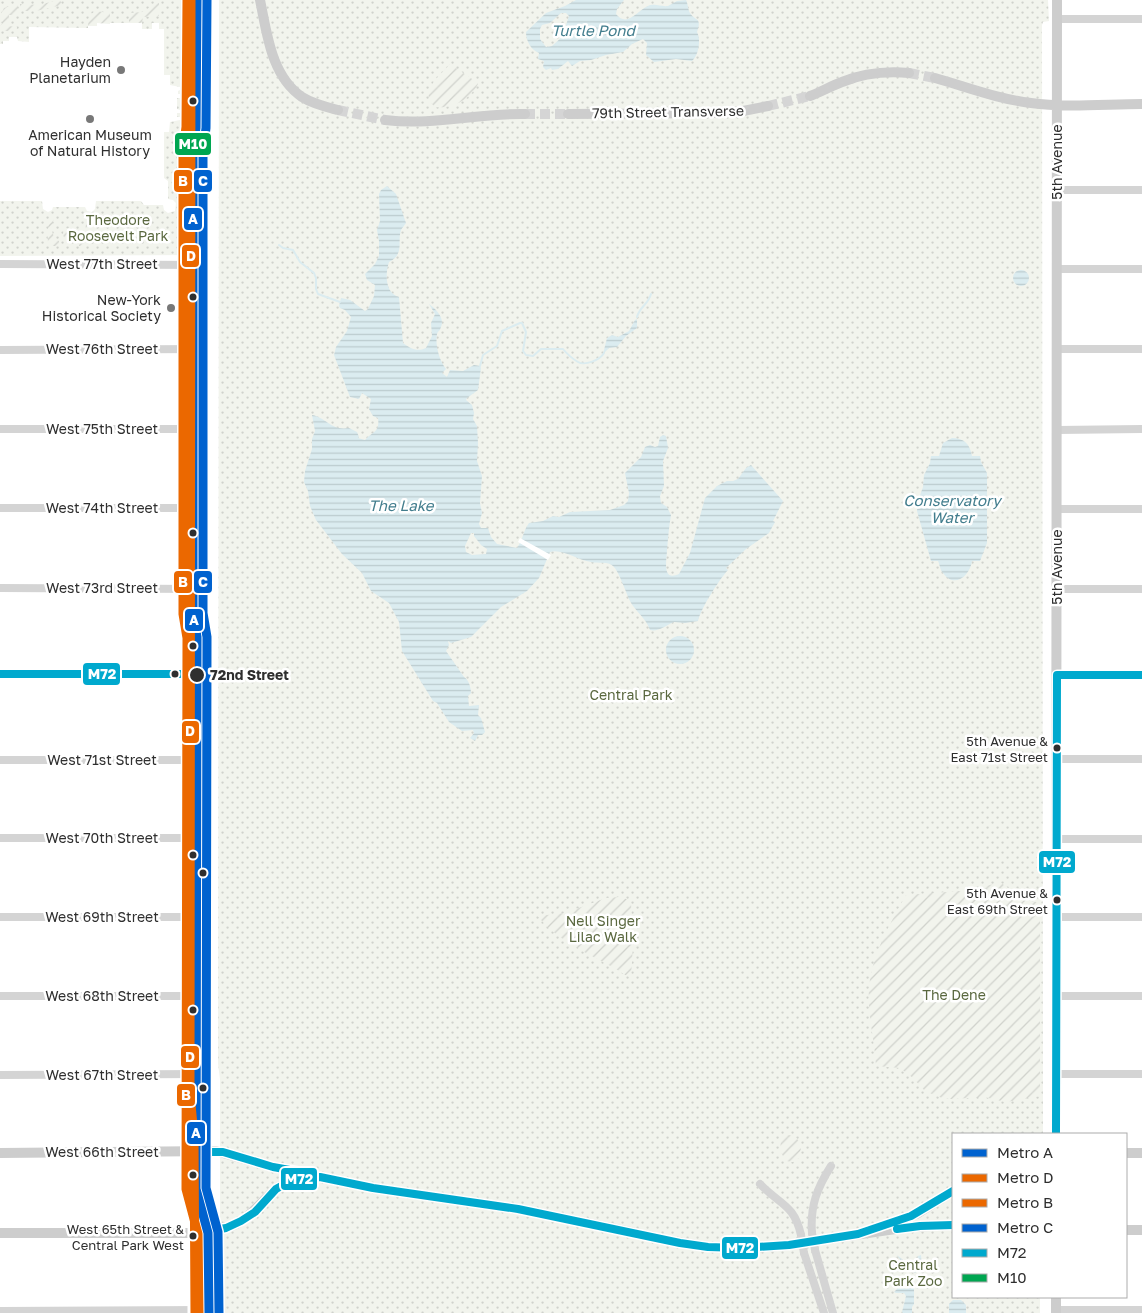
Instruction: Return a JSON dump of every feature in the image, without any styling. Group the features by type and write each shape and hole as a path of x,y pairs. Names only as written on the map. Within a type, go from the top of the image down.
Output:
{"main road":[{"path":"203,0 203,1312"},
{"path":"260,0 272,54 287,82 306,99 338,110"},
{"name":"5th Avenue","path":"1056,1133 1057,0"},
{"path":"810,96 843,81 864,75 886,72 909,73"},
{"path":"935,78 1002,98 1030,103 1057,105 1142,104"},
{"name":"79th Street Transverse","path":"568,114 721,113 768,106"},
{"path":"385,120 423,123 503,114 525,114"},
{"path":"0,674 204,674"},
{"path":"1056,674 1142,675"},
{"name":"West 66th Street","path":"0,1153 223,1152 273,1167 320,1177 300,1179 285,1184 276,1189 250,1215 231,1226 204,1232"},
{"path":"1127,1153 1142,1153"},
{"path":"373,1188 518,1209 630,1232"},
{"path":"858,1234 911,1216 952,1192"},
{"path":"827,1239 909,1227 952,1225"},
{"path":"1127,1230 1142,1230"},
{"path":"0,1233 204,1232"},
{"path":"670,1241 708,1247"},
{"path":"725,1248 789,1245"},
{"path":"1056,1298 1056,1312"}],"street":[{"path":"1057,19 1142,19"},
{"path":"1057,190 1142,190"},
{"name":"West 77th Street","path":"0,264 203,265"},
{"path":"1057,269 1142,269"},
{"name":"West 76th Street","path":"0,350 203,349"},
{"path":"1057,349 1142,349"},
{"name":"West 75th Street","path":"0,429 204,429"},
{"path":"1057,430 1142,429"},
{"name":"West 74th Street","path":"0,508 204,508"},
{"path":"1057,509 1142,509"},
{"name":"West 73rd Street","path":"0,588 203,589"},
{"path":"1057,589 1142,589"},
{"path":"1056,759 1142,760"},
{"name":"West 71st Street","path":"0,760 203,760"},
{"name":"West 70th Street","path":"0,838 203,838"},
{"path":"1056,839 1142,839"},
{"name":"West 69th Street","path":"0,917 203,917"},
{"path":"1056,918 1142,917"},
{"name":"West 68th Street","path":"0,996 204,996"},
{"path":"1056,996 1142,996"},
{"name":"West 67th Street","path":"0,1075 203,1074"},
{"path":"1056,1074 1142,1074"},
{"path":"831,1166 820,1183 812,1206 812,1233 833,1313"},
{"path":"760,1184 791,1211 797,1221 804,1252 824,1313"},
{"path":"1056,1312 1142,1310"},
{"path":"0,1311 203,1312"}],"green space":[{"name":"Theodore Roosevelt Park","path":"0,0 195,0 193,255 0,256 0,201 42,201 43,209 48,212 53,207 85,207 87,211 92,212 95,209 96,201 141,201 144,205 163,205 164,210 168,213 175,211 176,203 168,199 168,181 164,178 164,132 169,132 170,122 180,120 180,117 177,117 177,113 180,113 180,110 177,109 177,98 180,98 178,91 180,87 170,85 170,75 164,75 164,29 159,29 159,23 152,23 152,29 142,29 142,23 97,23 97,26 88,26 88,28 29,27 29,42 18,41 17,37 9,37 9,41 3,41 3,44 0,44"},
{"path":"60,0 62,5 36,11 20,11 20,4 39,5"},
{"name":"Central Park","path":"219,0 1048,0 1049,21 1043,22 1042,25 1043,1133 952,1133 952,1298 1040,1298 1040,1313 220,1313 220,1079 218,1064"},
{"path":"158,3 159,16 143,17 142,23 129,23 129,13 142,12"},
{"path":"18,4 17,15 9,15 8,26 17,27 16,31 0,31 3,22 1,14 4,8"},
{"path":"95,11 110,13 110,24 97,23 97,26 88,26 89,16"},
{"path":"450,64 478,84 470,95 460,102 454,105 435,107 430,101 429,90"},
{"path":"59,213 52,223 52,232 59,241 59,246 48,246 49,222 51,218"},
{"path":"79,213 87,218 89,222 90,246 79,246 79,241 83,238 86,229 84,217"},
{"path":"67,228 71,228 75,234 71,240 67,240 63,236 63,232"},
{"name":"The Dene","path":"1000,882 1024,900 1036,902 1040,905 1040,1096 1006,1102 984,1097 942,1098 925,1091 900,1068 876,1066 869,1005 869,990 874,961 885,934 906,895 973,890"},
{"name":"Nell Singer Lilac Walk","path":"619,897 630,900 631,903 633,944 631,977 563,939 545,925 538,916 565,913 606,898"},
{"path":"787,1135 798,1139 801,1150 799,1158 793,1162 786,1161 780,1151 781,1140"}],"water":[{"name":"Turtle Pond","path":"576,0 624,0 617,9 616,14 620,18 628,19 651,5 668,6 677,1 686,0 690,13 699,22 697,32 699,39 698,51 692,61 676,59 654,62 646,55 647,43 643,39 632,44 623,52 580,61 572,66 568,61 558,69 552,70 551,68 546,70 543,67 544,61 538,59 539,53 530,45 526,32 546,13","holes":["561,13 566,13 569,16 562,37 552,46 546,47 540,39 542,25 550,23"]},
{"name":"The Lake","path":"387,186 396,194 406,223 400,234 399,252 389,262 387,272 387,282 391,292 399,297 403,343 414,349 426,348 432,336 431,323 435,314 429,304 437,311 442,320 437,334 437,348 446,369 442,373 447,377 450,370 463,371 474,365 481,368 478,390 466,400 472,405 473,419 477,426 477,461 482,476 480,503 482,513 479,524 481,528 488,528 491,537 497,544 517,548 529,523 543,521 553,516 559,517 570,512 610,510 624,505 628,501 629,493 625,473 641,457 645,447 650,445 658,446 660,437 663,435 666,436 668,448 663,461 664,486 660,496 661,503 667,507 671,515 666,564 667,572 670,575 679,574 690,553 705,498 717,486 727,481 738,479 746,468 751,465 783,501 769,533 746,549 726,568 728,570 711,594 698,621 674,622 659,629 650,630 630,601 613,566 586,561 564,553 550,552 539,578 527,591 501,607 471,637 451,643 448,641 449,645 446,651 467,680 471,689 471,693 468,696 469,706 479,705 478,715 481,718 485,732 482,735 478,735 475,741 470,738 474,733 473,730 462,731 449,722 437,703 433,701 402,651 399,622 389,603 371,591 362,573 342,554 316,520 310,506 308,491 304,482 315,431 312,415 338,428 349,428 357,432 358,438 365,440 378,426 378,418 373,416 369,409 371,399 362,393 359,399 350,397 334,355 336,347 347,331 351,317 345,310 340,308 341,298 350,300 365,311 368,309 374,296 375,285 367,280 365,274 375,264 379,256 377,230 380,221 379,194","holes":["471,533 474,533 474,536 481,545 487,549 486,554 472,555 466,552 465,546"]},
{"path":"1021,270 1027,272 1029,278 1027,284 1021,286 1015,284 1013,278 1015,272"},
{"path":"637,319 637,328 626,336 617,347 609,348 603,354 607,338 612,335 618,337 629,331"},
{"name":"Conservatory Water","path":"952,438 966,442 972,456 980,456 987,473 987,543 980,561 972,561 965,576 956,580 947,578 941,570 938,561 931,561 917,511 924,475 931,456 939,456 943,443"},
{"path":"680,636 690,640 694,650 690,660 680,664 670,660 666,650 670,640"},
{"path":"897,1255 907,1263 908,1261 916,1264 918,1256 921,1255 922,1266 914,1273 914,1267 903,1264"},
{"path":"914,1284 912,1313 903,1313 906,1296 904,1293 894,1292 899,1287 906,1289"},
{"path":"953,1300 961,1300 966,1305 966,1313 949,1313 949,1304"}],"pier":[{"path":"520,538 551,555 548,560 518,542"}],"waterway":[{"path":"279,245 293,250 300,262 314,273 318,294 340,302"},
{"path":"637,317 651,294"},
{"path":"480,366 483,355 497,346 502,331 520,323 522,323 526,332 523,351 526,355 533,356 541,349 563,349 576,361 588,363 596,360 604,353"}],"tunnel":[{"path":"909,73 935,78"},
{"path":"768,106 810,96"},
{"path":"338,110 385,120"},
{"path":"525,114 568,114"},
{"path":"320,1177 373,1188"},
{"path":"630,1232 670,1241"},
{"path":"789,1245 827,1239"},
{"path":"708,1247 725,1248"}],"metro line":[{"name":"B","path":"187,0 186,127 183,151 183,614 187,638 186,1189 198,1234 199,1313"},
{"name":"D","path":"191,0 190,1093 194,1137 195,1313"},
{"name":"A","path":"197,0 196,128 193,151 193,614 197,637 196,1189 208,1233 209,1313"},
{"name":"C","path":"207,0 206,128 203,152 203,613 207,637 206,1188 218,1232 219,1313"}],"transit line":[{"name":"M10","path":"193,0 193,1313"},
{"name":"M72","path":"0,674 203,674"},
{"name":"M72","path":"203,674 203,1232 226,1228 241,1221 255,1212 276,1189 285,1184 300,1179 320,1177 373,1188 518,1209 680,1243 708,1247 740,1248 789,1245 858,1234 911,1216 952,1192"},
{"name":"M72","path":"1056,1133 1057,675 1142,675"},
{"name":"M72","path":"203,1152 223,1152 273,1167 312,1174"},
{"name":"M72","path":"897,1229 952,1225"}],"place":[{"name":"Hayden Planetarium","path":"121,70"},
{"name":"American Museum of Natural History","path":"90,119"},
{"name":"New-York Historical Society","path":"171,308"},
{"name":"72nd Street","path":"197,675"},
{"name":"5th Avenue & East 71st Street","path":"1057,748"},
{"name":"5th Avenue & East 69th Street","path":"1057,900"},
{"name":"West 65th Street & Central Park West","path":"193,1236"}],"park label":[{"name":"Central Park Zoo","path":"913,1274"}]}
